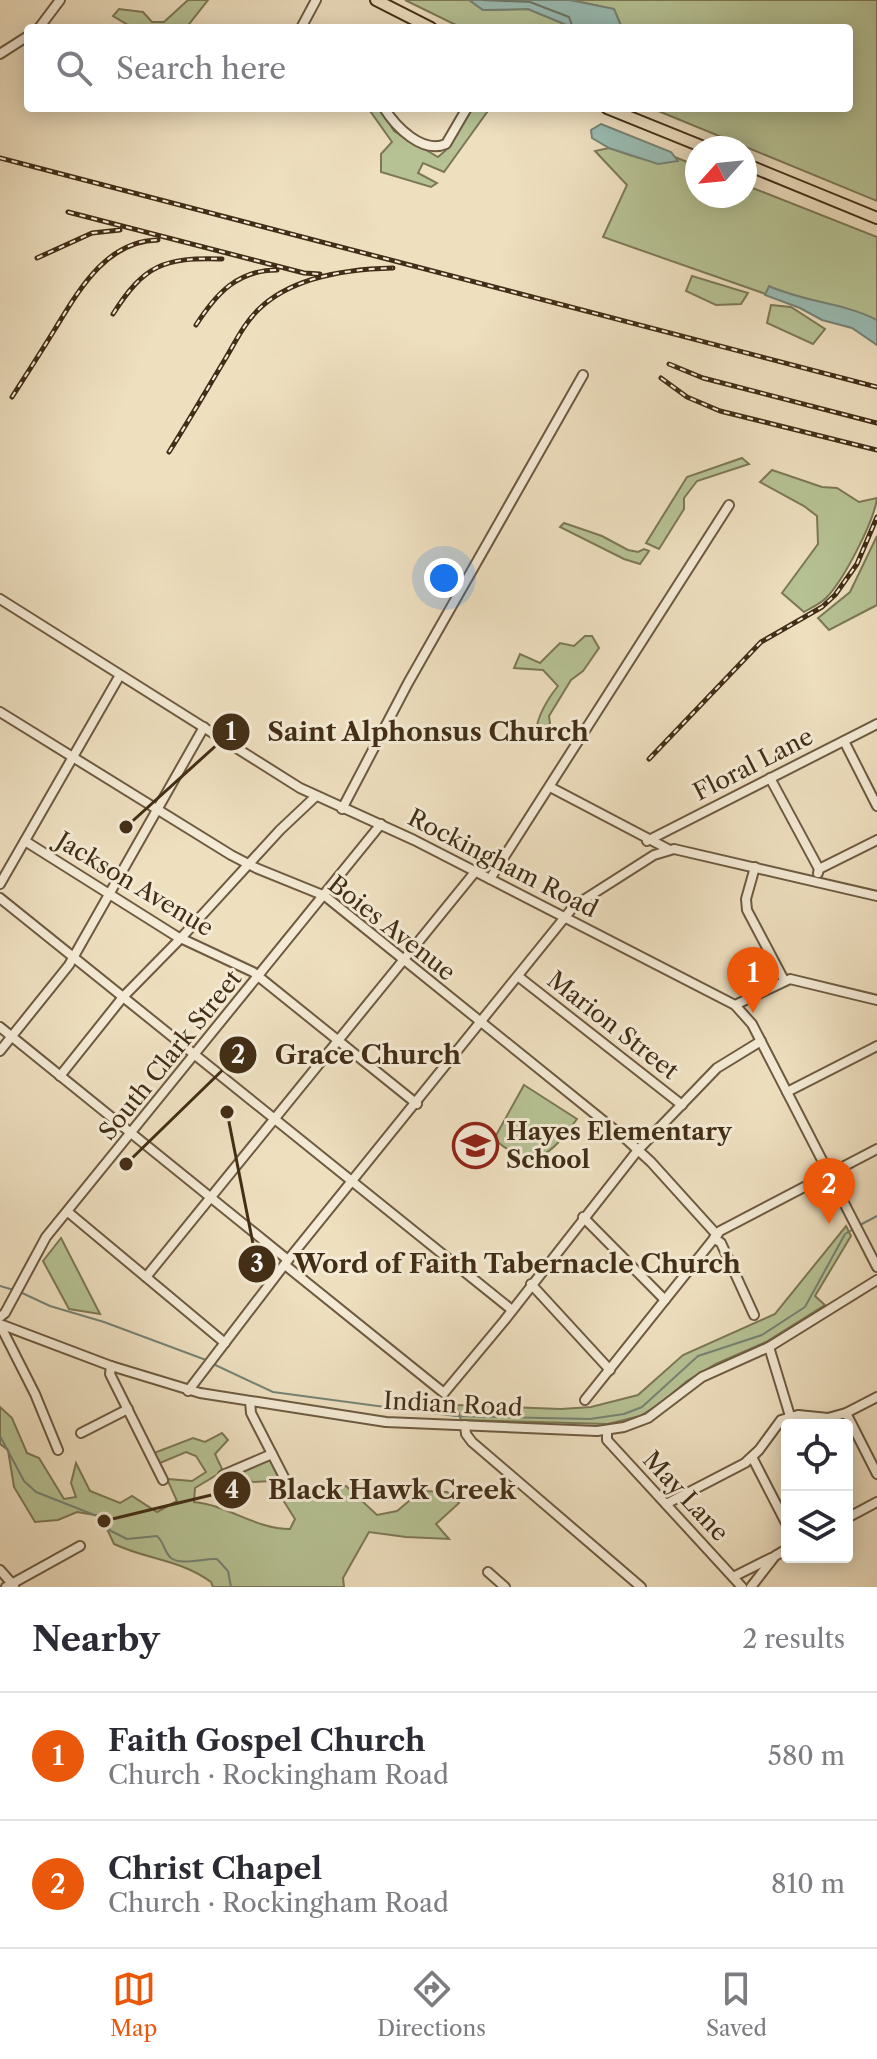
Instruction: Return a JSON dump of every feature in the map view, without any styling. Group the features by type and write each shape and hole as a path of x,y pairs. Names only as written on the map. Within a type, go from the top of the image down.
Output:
{"main road":[{"path":"376,0 423,24"},
{"path":"617,112 685,140"},
{"path":"757,169 877,218"}],"street":[{"path":"42,24 60,0"},
{"path":"303,24 316,0"},
{"path":"0,54 24,39"},
{"path":"387,112 401,131 434,147 446,144 465,112"},
{"path":"342,809 408,683 583,375"},
{"path":"490,879 729,505"},
{"name":"Rockingham Road","path":"0,599 315,797 381,824 735,1005 748,1017 877,1267"},
{"path":"0,884 120,675"},
{"name":"Boies Avenue","path":"0,712 248,864 325,896 638,1150 721,1243 754,1315"},
{"name":"Floral Lane","path":"647,841 877,724"},
{"path":"0,1051 73,957 204,727"},
{"path":"844,741 877,806"},
{"path":"770,778 819,869 815,882"},
{"path":"550,787 647,841 668,849 680,849 877,896"},
{"path":"60,1076 123,997 315,797"},
{"name":"South Clark Street","path":"0,1317 46,1237 381,824"},
{"path":"819,869 877,840"},
{"name":"Jackson Avenue","path":"25,841 181,938 259,977 417,1104"},
{"path":"188,1391 286,1262 417,1104 574,906 589,894 668,849"},
{"path":"755,867 746,899 747,910 784,980"},
{"path":"146,1277 475,872"},
{"path":"0,898 512,1310"},
{"name":"Marion Street","path":"519,977 682,1105"},
{"path":"735,1005 784,980 794,979 877,1000"},
{"path":"0,1027 444,1393 638,1150 717,1068 761,1041"},
{"path":"787,1092 877,1046"},
{"path":"585,1400 725,1227 830,1176 877,1149"},
{"path":"68,1212 225,1343"},
{"path":"583,1217 665,1300"},
{"name":"Indian Road","path":"0,1324 188,1391 386,1422 607,1430 648,1418 702,1377 769,1347 877,1280"},
{"path":"531,1284 610,1370"},
{"path":"0,1324 35,1394 58,1450"},
{"path":"769,1347 790,1416"},
{"path":"111,1366 110,1374 163,1480"},
{"path":"666,1504 738,1468 752,1457 774,1427 790,1416 820,1419 846,1413 877,1397"},
{"path":"250,1401 251,1413 290,1489"},
{"path":"81,1433 128,1409"},
{"path":"846,1413 877,1474"},
{"path":"465,1425 466,1434 472,1442 641,1587"},
{"name":"May Lane","path":"607,1430 607,1440 742,1587"},
{"path":"223,1475 272,1454"},
{"path":"752,1457 781,1513"},
{"path":"853,1515 877,1502"},
{"path":"0,1570 11,1586 80,1546"},
{"path":"733,1577 781,1552"},
{"path":"751,1587 775,1556"},
{"path":"488,1572 505,1587"}],"green space":[{"path":"188,0 208,0 189,24 126,24 113,16 119,9 143,12 152,22 164,22"},
{"path":"405,0 469,0 483,10 528,9 564,24 454,24"},
{"path":"570,0 877,0 877,201 757,152 757,136 719,136 661,112 853,112 853,24 620,24 614,9"},
{"path":"371,112 382,112 394,131 438,157 470,112 487,112 444,172 423,163 418,173 437,183 431,187 381,172 381,154 392,142"},
{"path":"645,145 685,161 685,208 757,208 757,190 877,237 877,333 603,237 627,185 595,151 609,148 639,158"},
{"path":"692,276 748,293 741,304 716,305 686,291"},
{"path":"771,305 791,307 825,329 813,344 767,323"},
{"path":"742,458 749,464 697,481 684,498 684,509 659,549 646,543 687,477"},
{"path":"772,470 822,487 837,488 859,502 877,498 864,536 841,579 826,598 804,612 782,593 818,544 817,516 760,482"},
{"path":"564,523 602,536 628,550 649,551 640,564 624,559 560,527"},
{"path":"877,536 877,605 829,630 818,618 850,592"},
{"path":"585,636 592,636 599,648 583,671 571,680 549,716 550,723 541,739 535,740 542,711 558,686 543,670 514,668 520,654 540,663 560,643 574,646"},
{"path":"524,1085 577,1119 550,1150 531,1158 508,1150 494,1139"},
{"path":"846,1226 851,1236 815,1296 825,1305 766,1342 716,1364 687,1381 640,1416 608,1424 461,1420 456,1405 561,1409 591,1407 638,1395 683,1355 775,1314"},
{"path":"61,1238 100,1314 69,1309 43,1261"},
{"path":"0,1407 12,1418 27,1453 39,1458 64,1499 76,1497 71,1483 76,1463 90,1491 120,1503 132,1496 157,1512 177,1501 167,1479 192,1481 206,1472 196,1456 186,1452 160,1463 154,1453 193,1438 205,1442 222,1433 228,1440 215,1454 223,1471 195,1488 194,1502 218,1507 265,1525 290,1529 295,1519 271,1481 252,1482 243,1472 271,1458 288,1492 346,1486 377,1515 397,1511 421,1491 447,1492 459,1503 436,1524 449,1539 369,1532 343,1578 344,1587 213,1587 199,1574 114,1544 101,1516 77,1512 58,1520 35,1522 14,1487 8,1450 0,1444"}],"water":[{"path":"469,0 570,0 614,9 620,24 564,24 528,9 483,10"},
{"path":"601,124 671,152 678,161 658,164 609,148 592,138 591,130"},
{"path":"769,286 877,320 877,345 852,328 822,320 765,295"}],"waterway":[{"path":"860,1225 877,1216"},
{"path":"211,1363 273,1392 456,1416 590,1419 624,1414 642,1407 698,1356 762,1335 805,1307 845,1234 855,1228"},
{"path":"0,1286 14,1290"},
{"path":"20,1292 50,1306 104,1322 206,1360"},
{"path":"0,1436 24,1481 36,1492 97,1516 111,1531 127,1539 157,1536 175,1560 217,1559 228,1571 231,1587"}],"railway":[{"path":"0,158 877,387"},
{"path":"68,212 304,273 320,274"},
{"path":"37,258 92,233 120,230"},
{"path":"12,397 96,270 123,249 158,240"},
{"path":"113,314 135,284 157,267 185,260 222,259"},
{"path":"169,452 249,320 272,298 322,277 358,270 393,268"},
{"path":"196,325 211,303 239,279 277,270"},
{"path":"669,364 703,378 877,423"},
{"path":"661,378 687,397 720,411 877,450"},
{"path":"649,759 761,642 822,607 835,595 857,564 877,517"}],"place":[{"name":"Saint Alphonsus Church","path":"126,827"},
{"name":"Faith Gospel Church","path":"753,1013"},
{"name":"Word of Faith Tabernacle Church","path":"227,1112"},
{"name":"Hayes Elementary School","path":"475,1145"},
{"name":"Grace Church","path":"126,1164"},
{"name":"Christ Chapel","path":"829,1224"},
{"name":"Black Hawk Creek","path":"104,1521"}]}
